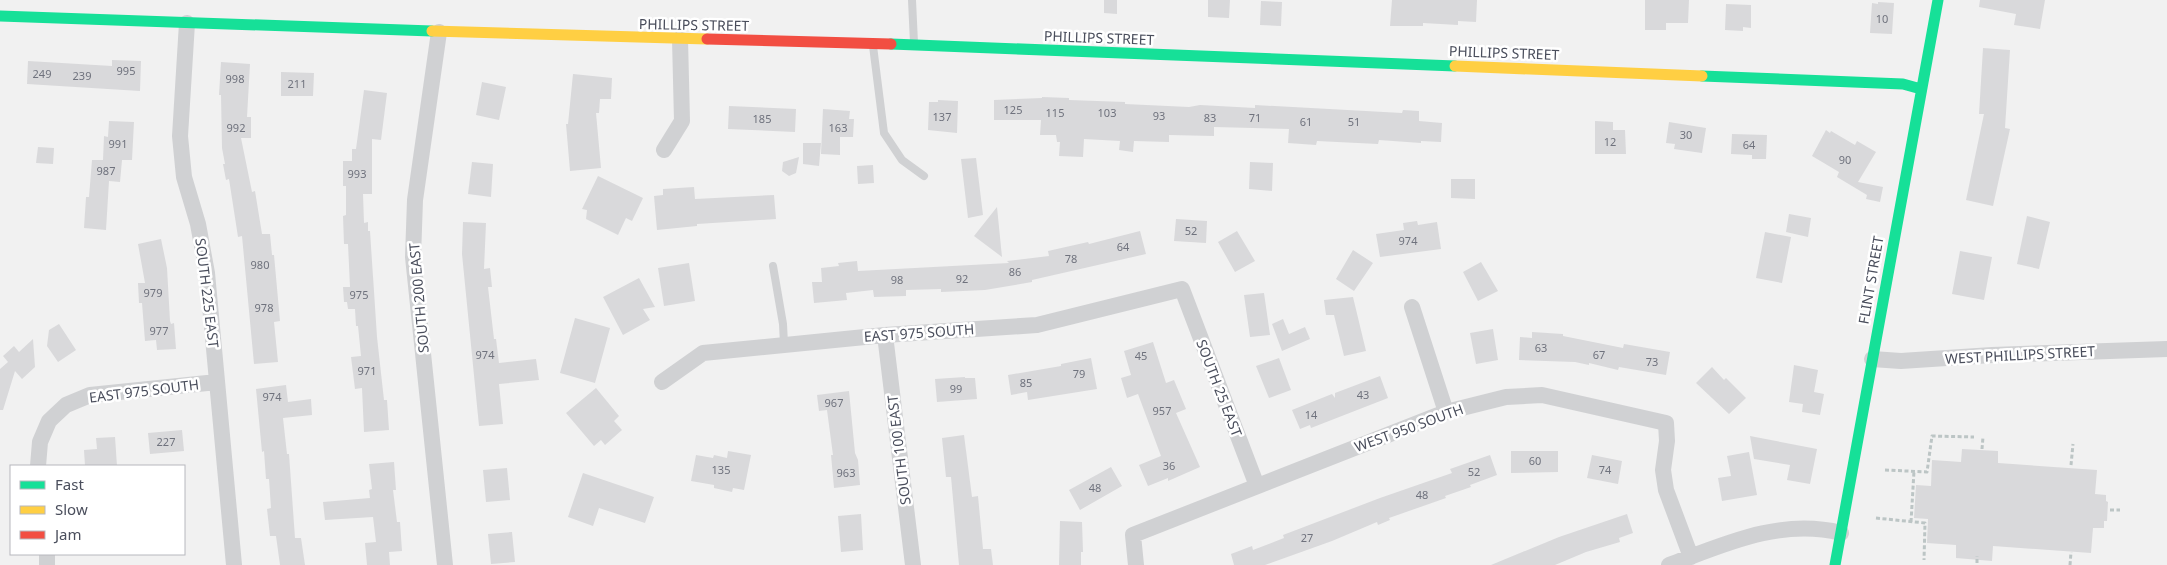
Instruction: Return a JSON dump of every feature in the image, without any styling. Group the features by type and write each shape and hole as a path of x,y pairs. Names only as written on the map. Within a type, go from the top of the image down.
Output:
{"street":[{"name":"FLINT STREET","path":"1835,565 1938,0"},
{"name":"PHILLIPS STREET","path":"0,16 680,40 914,45 1903,84 1921,89"},
{"name":"SOUTH 225 EAST","path":"187,23 180,136 184,177 198,224 207,273 234,565"},
{"name":"SOUTH 200 EAST","path":"439,32 415,200 413,256 445,565"},
{"path":"664,150 682,121 680,40"},
{"name":"EAST 975 SOUTH","path":"662,382 703,353 885,335 1037,325 1182,289"},
{"name":"SOUTH 25 EAST","path":"1182,289 1257,486"},
{"path":"1412,307 1446,412"},
{"name":"SOUTH 100 EAST","path":"885,335 913,565"},
{"name":"WEST PHILLIPS STREET","path":"1872,359 1901,361 1992,355 2167,348"},
{"name":"EAST 975 SOUTH","path":"38,465 40,442 49,421 66,405 90,395 217,382"},
{"name":"WEST 950 SOUTH","path":"1136,565 1133,535 1446,412 1506,398 1542,395 1666,423 1667,442 1663,470 1666,490 1691,557"},
{"path":"1670,565 1753,534 1802,528 1841,533"}],"lane":[{"path":"912,0 914,45"},
{"path":"873,44 884,132 902,160 924,176"},
{"path":"773,266 783,324 784,344"}],"path":[{"path":"1885,470 1928,472 1932,436 1974,437"},
{"path":"1982,449 1983,437"},
{"path":"2071,465 2074,444"},
{"path":"1911,522 1914,471"},
{"path":"2110,510 2120,510"},
{"path":"1876,518 1925,523 1924,560"},
{"path":"2070,565 2071,552"},
{"path":"1977,556 1977,563"}],"building":[{"path":"1104,0 1117,0 1117,14 1104,13"},
{"path":"1208,0 1230,0 1229,18 1208,17"},
{"path":"1392,0 1477,0 1476,22 1458,21 1458,25 1423,23 1423,26 1390,26"},
{"path":"1645,0 1689,0 1688,23 1666,23 1666,30 1645,30"},
{"path":"1980,0 2045,0 2040,29 2014,25 2016,14 1979,7"},
{"path":"1261,1 1282,2 1281,26 1260,25"},
{"path":"1878,2 1894,3 1892,34 1870,33 1872,3 1878,4"},
{"path":"1726,4 1751,5 1751,28 1743,27 1743,31 1725,30"},
{"path":"1983,48 2010,50 2005,128 2010,129 1993,206 1966,200 1984,114 1979,114"},
{"path":"112,60 141,61 140,91 27,84 28,61 112,66"},
{"path":"221,62 250,64 247,117 251,117 251,138 241,138 252,192 255,191 262,234 270,234 272,255 274,255 280,321 274,322 278,362 254,364 242,236 238,237 229,179 226,180 223,164 225,164 222,148 221,95 219,95"},
{"path":"281,72 314,73 313,96 281,96"},
{"path":"573,74 612,78 611,99 600,99 599,113 596,113 601,168 570,171 566,124 568,124"},
{"path":"482,82 506,87 499,120 476,115"},
{"path":"364,90 387,93 381,140 372,139 372,194 363,194 364,223 368,222 368,231 370,231 377,337 384,400 387,400 389,430 364,432 362,388 355,389 351,357 361,356 358,326 356,326 355,309 348,309 347,302 344,302 343,287 350,287 348,244 344,244 343,216 346,215 346,186 343,186 343,161 352,161 352,149 356,149"},
{"path":"1042,97 1189,107 1200,105 1255,108 1255,105 1402,113 1403,110 1419,111 1419,121 1442,123 1441,142 1421,141 1421,143 1379,140 1378,144 1317,141 1316,145 1288,143 1289,129 1214,127 1214,136 1169,135 1169,142 1134,141 1133,152 1119,150 1120,141 1084,139 1083,157 1059,156 1060,142 1057,142 1056,135 1040,135 1041,120 994,120 994,100"},
{"path":"938,100 958,101 957,133 928,130 929,102 938,102"},
{"path":"729,106 796,109 795,132 728,129"},
{"path":"823,109 850,111 849,119 854,119 853,137 840,137 840,155 821,154"},
{"path":"109,121 134,122 132,160 122,160 120,182 109,181 106,230 84,228 86,197 89,197 92,160 103,160 104,136 108,137"},
{"path":"1595,121 1613,122 1613,130 1625,130 1626,154 1595,154"},
{"path":"1669,122 1706,128 1702,153 1674,149 1675,144 1666,143"},
{"path":"1826,130 1855,145 1857,141 1876,152 1858,182 1883,187 1880,202 1866,199 1867,195 1837,177 1839,172 1812,156"},
{"path":"1732,134 1767,135 1766,159 1752,159 1752,155 1731,154"},
{"path":"803,143 821,143 819,166 803,164"},
{"path":"38,147 54,148 53,164 36,163"},
{"path":"799,157 796,173 789,176 782,171 783,162"},
{"path":"976,158 983,215 968,218 961,159"},
{"path":"472,162 493,164 491,197 468,194"},
{"path":"1250,162 1273,163 1272,191 1249,189"},
{"path":"873,165 874,183 858,184 857,166"},
{"path":"598,176 643,198 632,221 626,218 618,235 586,219 587,210 582,209"},
{"path":"1451,179 1475,179 1475,199 1451,198"},
{"path":"694,187 695,199 774,195 776,219 697,224 697,226 657,230 654,196 663,195 663,189"},
{"path":"997,207 1002,257 974,236"},
{"path":"1789,214 1811,218 1808,237 1786,232"},
{"path":"2027,216 2050,222 2039,269 2017,264"},
{"path":"1176,219 1207,221 1206,243 1174,241"},
{"path":"1417,221 1418,225 1437,222 1441,249 1380,257 1376,234 1404,230 1403,223"},
{"path":"463,222 486,223 484,269 490,268 492,287 488,287 494,339 496,339 499,363 536,359 539,380 499,384 503,424 479,426 462,254"},
{"path":"1140,231 1146,254 1032,280 1032,282 985,290 941,292 941,289 906,290 906,296 874,297 873,290 846,293 847,300 814,303 812,282 822,282 821,268 839,266 838,263 857,261 858,271 1009,263 1007,261 1049,256 1048,251 1088,242 1089,244"},
{"path":"1237,231 1255,261 1235,272 1218,242"},
{"path":"1765,232 1791,237 1782,283 1756,278"},
{"path":"161,239 167,268 170,321 171,324 174,323 176,349 157,350 156,340 145,341 142,303 139,303 138,283 145,283 138,244"},
{"path":"1353,250 1373,263 1354,291 1336,279"},
{"path":"1960,251 1992,257 1984,300 1952,294"},
{"path":"1481,262 1498,291 1478,301 1463,272"},
{"path":"689,263 695,301 664,306 658,268"},
{"path":"639,278 655,307 643,309 650,320 623,335 603,297"},
{"path":"1264,293 1270,335 1250,337 1244,295"},
{"path":"1353,297 1366,351 1344,356 1334,315 1326,315 1324,300"},
{"path":"575,318 610,328 595,383 560,373"},
{"path":"1283,319 1289,334 1305,327 1310,339 1282,351 1272,324"},
{"path":"59,324 76,350 58,362 47,346 49,330"},
{"path":"1493,329 1498,360 1476,364 1470,333"},
{"path":"1532,332 1563,334 1563,336 1623,348 1624,344 1670,352 1666,375 1619,367 1618,370 1589,363 1589,365 1575,362 1519,360 1520,337 1532,338"},
{"path":"33,339 35,367 22,379 15,371 3,410 0,410 0,369 8,362 3,356 14,346 19,352"},
{"path":"1153,342 1166,383 1174,380 1186,409 1176,413 1200,467 1168,481 1168,478 1148,486 1139,465 1161,456 1138,394 1127,398 1121,378 1131,375 1124,351"},
{"path":"1091,358 1097,389 1028,400 1027,392 1011,395 1008,375 1061,366 1061,364"},
{"path":"1279,358 1291,390 1269,398 1256,366"},
{"path":"1794,365 1818,370 1814,392 1824,394 1820,415 1802,412 1803,404 1789,402"},
{"path":"1712,367 1724,380 1726,378 1746,398 1729,414 1696,383"},
{"path":"1380,376 1388,398 1311,428 1310,425 1300,429 1292,410 1332,394 1335,398 1335,393"},
{"path":"975,378 977,399 937,402 935,379"},
{"path":"286,385 288,402 311,399 312,415 283,418 287,454 289,454 295,538 301,538 305,565 280,565 276,536 270,536 267,509 271,508 269,479 266,479 264,451 262,452 256,389"},
{"path":"596,388 619,416 614,421 622,430 605,445 601,440 594,446 566,413"},
{"path":"849,391 860,485 834,488 831,455 833,455 827,410 819,411 817,395"},
{"path":"182,430 184,451 150,454 148,433"},
{"path":"964,435 972,497 978,496 983,549 991,549 993,565 959,565 951,477 946,477 942,438"},
{"path":"1750,436 1817,449 1810,484 1787,480 1790,465 1754,459"},
{"path":"115,437 117,465 85,465 84,450 97,449 96,438"},
{"path":"1962,449 1998,451 1998,463 2097,470 2095,494 2106,495 2106,501 2108,502 2107,521 2104,521 2104,528 2093,528 2091,553 1993,546 1992,561 1956,558 1956,545 1927,543 1928,519 1914,518 1916,485 1931,486 1932,460 1961,462"},
{"path":"728,451 751,455 744,490 733,488 732,492 714,488 714,485 691,481 696,455 713,458 714,455 727,458"},
{"path":"1511,451 1558,451 1558,472 1511,473"},
{"path":"1749,452 1757,495 1722,501 1718,478 1731,476 1727,456"},
{"path":"1490,455 1497,475 1445,496 1446,498 1389,518 1390,520 1378,525 1377,522 1332,541 1265,565 1234,565 1231,554 1252,546 1253,550 1284,538 1283,535 1452,473 1450,469"},
{"path":"1592,455 1622,461 1618,484 1587,478"},
{"path":"394,462 396,490 393,490 397,522 400,522 402,551 389,552 390,565 367,565 365,543 376,542 373,517 325,520 323,502 370,498 369,490 372,489 369,464"},
{"path":"1111,467 1122,486 1080,510 1069,490"},
{"path":"507,468 510,500 486,502 483,470"},
{"path":"583,473 654,497 645,523 599,508 593,526 568,517"},
{"path":"861,514 863,550 841,552 838,516"},
{"path":"1627,514 1633,533 1619,538 1620,542 1586,552 1555,565 1491,565 1559,537"},
{"path":"1060,521 1082,522 1083,552 1081,552 1081,565 1059,565"},
{"path":"512,532 515,562 491,564 488,534"}],"traffic: fast":[{"path":"1835,565 1938,0"},
{"path":"0,16 432,31"},
{"path":"891,44 1455,66"},
{"path":"1702,76 1903,84 1921,89"}],"traffic: slow":[{"path":"432,31 707,39"},
{"path":"1455,66 1702,76"}],"traffic: jam":[{"path":"707,39 891,44"}]}
